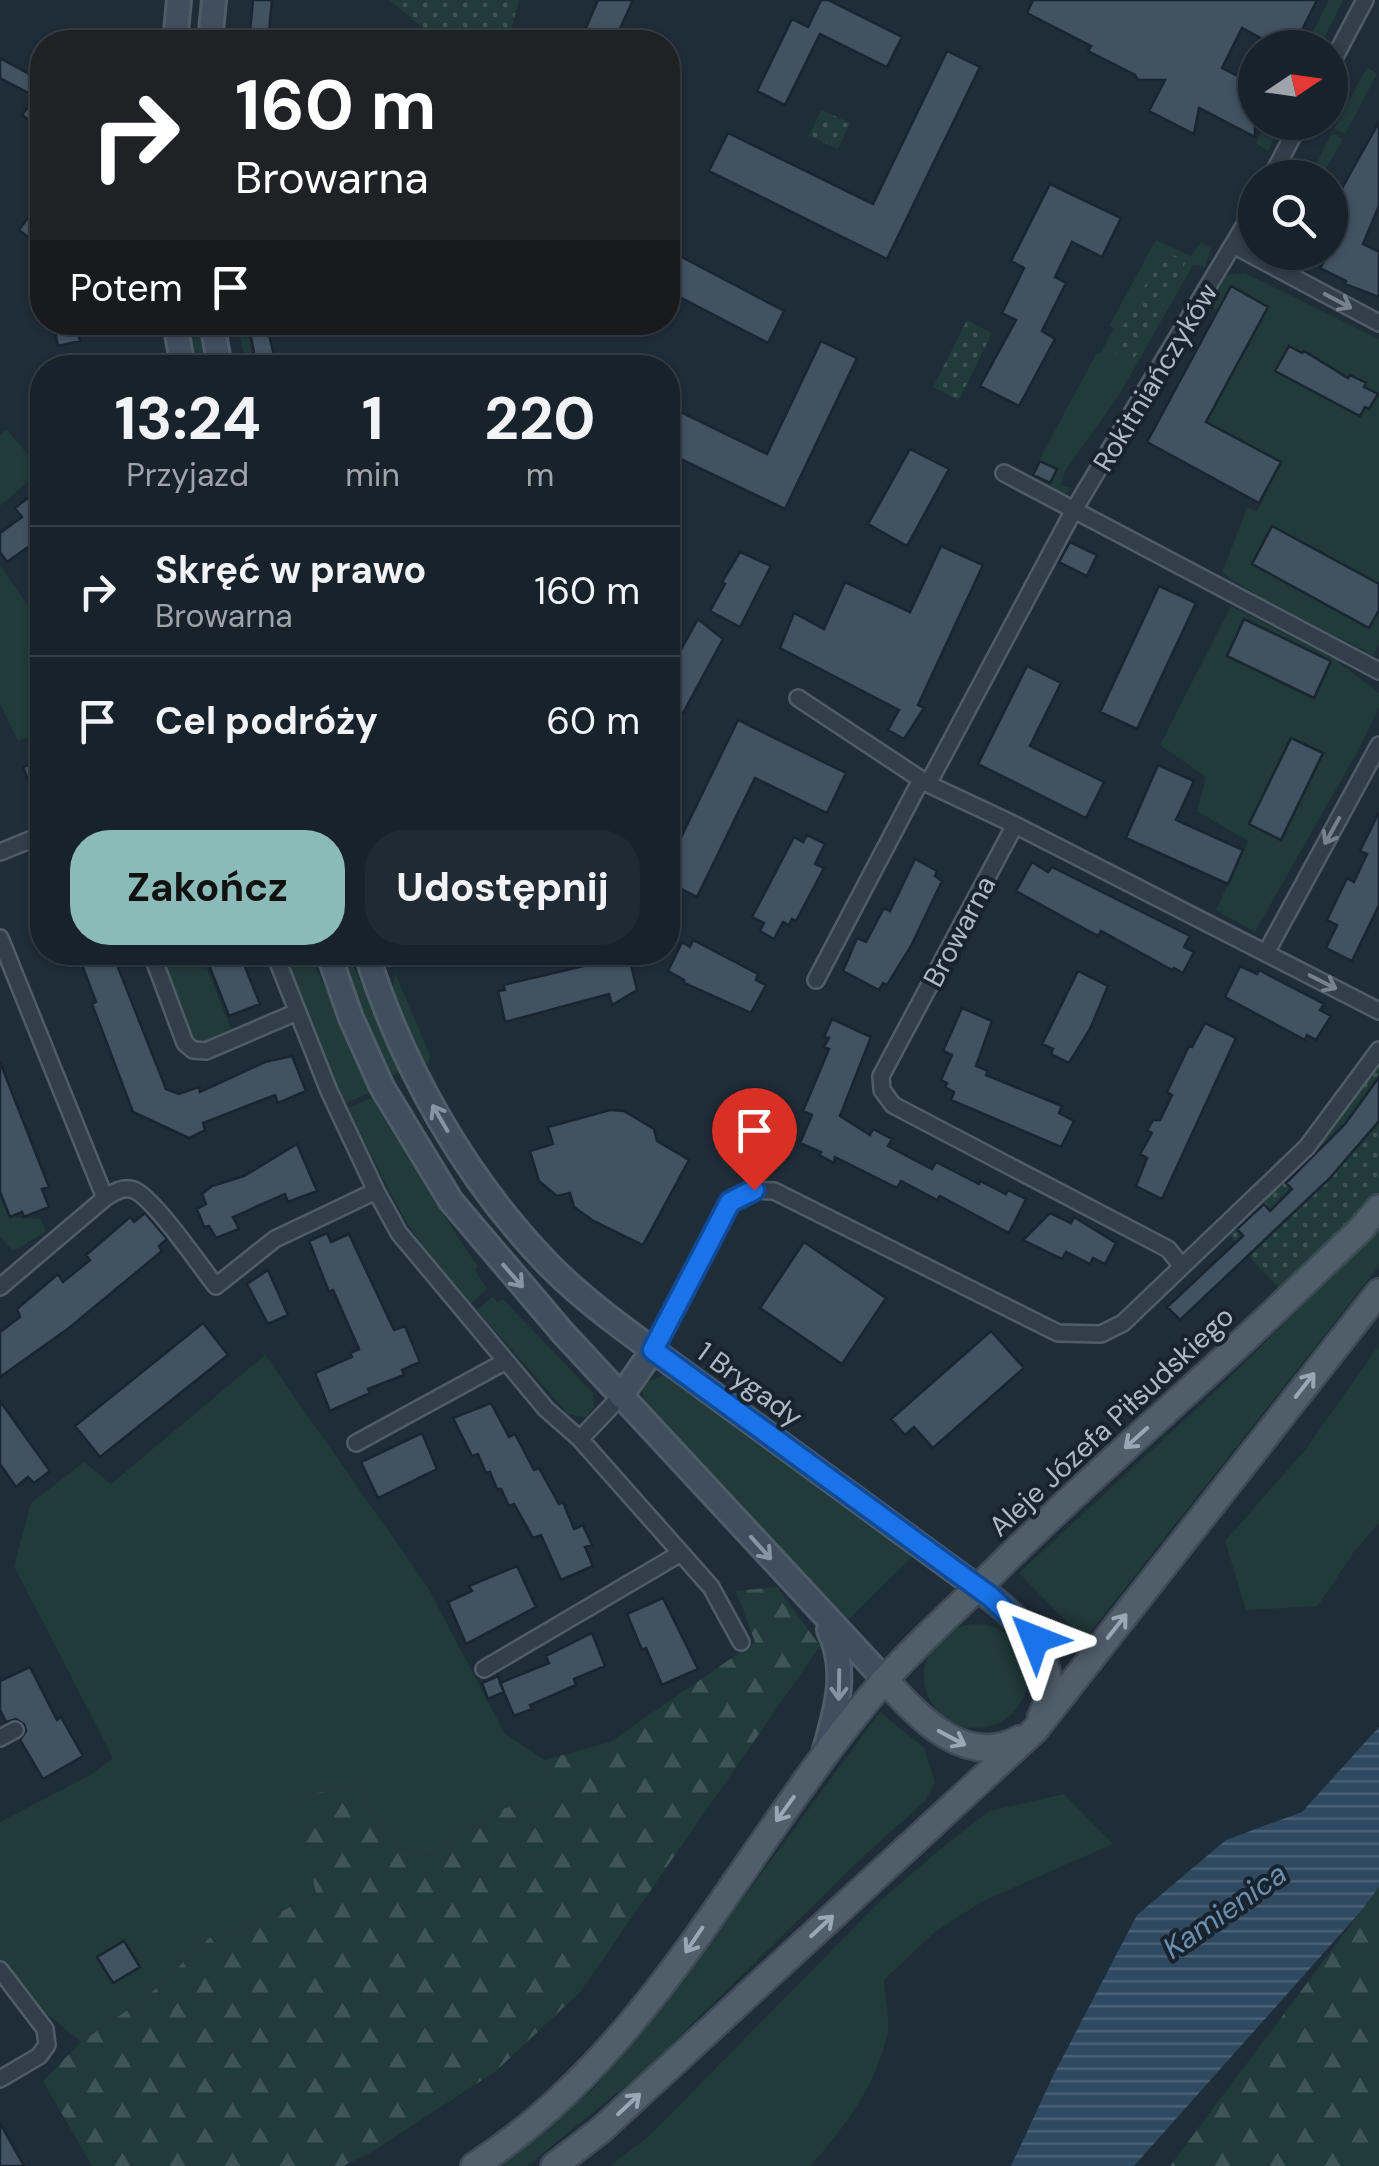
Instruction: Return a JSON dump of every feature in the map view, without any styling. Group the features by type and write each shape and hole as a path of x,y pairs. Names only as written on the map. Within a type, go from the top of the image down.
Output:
{"main road":[{"name":"Aleje Józefa Piłsudskiego","path":"474,2166 566,2096 619,2040 667,1980 748,1859 885,1680 1064,1502 1209,1373 1379,1208"},
{"path":"554,2166 602,2129 1034,1730 1379,1292"},
{"name":"1 Brygady","path":"978,1588 1014,1616 1035,1639 1045,1664 1044,1710 1034,1730"},
{"path":"885,1680 931,1726 972,1748 1012,1743 1034,1730"}],"street":[{"path":"176,30 179,0"},
{"path":"211,30 214,0"},
{"path":"1348,31 1364,0"},
{"name":"Rokitniańczyków","path":"816,980 1075,508 1238,240"},
{"path":"1235,246 1379,324"},
{"path":"1004,474 1379,671"},
{"path":"798,698 925,782 1379,1010"},
{"path":"1266,953 1379,745"},
{"name":"Browarna","path":"1015,825 881,1076 882,1090 893,1105 1168,1249 1181,1265"},
{"path":"0,852 30,840"},
{"path":"0,938 104,1198"},
{"path":"156,965 184,1043 192,1050 206,1051 297,1012"},
{"path":"279,965 376,1192 399,1234 546,1408 580,1439 711,1588 741,1642"},
{"path":"333,965 382,1086 451,1201 621,1396 885,1680"},
{"name":"1 Brygady","path":"371,965 416,1073 454,1144 493,1200 550,1266 653,1350 978,1588"},
{"path":"580,1439 621,1396 653,1350 730,1202 754,1190 774,1192 1058,1333 1101,1334 1123,1323 1306,1147 1379,1050"},
{"path":"0,1287 104,1198 122,1189 135,1190 150,1204 216,1286 276,1239 376,1192"},
{"path":"356,1443 506,1361"},
{"path":"484,1670 681,1553"},
{"path":"820,1613 839,1655 839,1701 822,1760"},
{"path":"0,1738 16,1730"},
{"path":"0,1970 45,2029 48,2045 38,2056 0,2079"}],"green space":[{"path":"389,0 519,0 511,30 425,30"},
{"path":"1329,0 1343,0 1328,30 1314,30"},
{"path":"1367,67 1377,74 1348,128 1348,103"},
{"path":"821,110 850,123 838,149 809,136"},
{"path":"1258,140 1274,140 1268,151 1256,143"},
{"path":"1328,140 1342,140 1331,160 1318,160"},
{"path":"1156,240 1191,256 1201,242 1211,248 1205,267 1193,265 1119,395 1065,471 1061,486 1072,488 1063,496 1028,481 1114,328 1109,326"},
{"path":"1163,252 1187,260 1132,363 1110,350"},
{"path":"1245,273 1379,339 1379,644 1373,655 1273,605 1222,573 1247,508 1257,511 1281,463 1206,422 1231,287 1217,311 1208,305 1225,275"},
{"path":"967,320 992,333 959,400 933,387"},
{"path":"189,335 200,335 204,355 192,355"},
{"path":"239,335 248,335 253,355 244,355"},
{"path":"6,429 30,456 30,480 0,506 0,436"},
{"path":"0,565 30,609 30,737 18,741 0,704"},
{"path":"1231,606 1336,660 1379,693 1379,707 1360,747 1255,932 1216,910 1248,841 1197,811 1206,777 1160,745"},
{"path":"163,965 206,965 231,1029 203,1042 190,1039"},
{"path":"285,965 315,965 373,1091 342,1105"},
{"path":"344,965 353,965 402,1071 389,1077"},
{"path":"395,973 430,1055 425,1065 392,993"},
{"path":"1379,1046 1379,1194 1288,1298 1222,1227 1307,1147"},
{"path":"376,1096 435,1202 478,1267 475,1270 487,1289 470,1305 427,1254 401,1213 347,1108"},
{"path":"0,1192 10,1217 41,1219 46,1232 13,1251 0,1237"},
{"path":"1379,1230 1379,1266 1084,1640 1019,1573 1221,1386"},
{"path":"493,1296 497,1302 503,1299 593,1393 594,1407 586,1418 568,1414 477,1310"},
{"path":"1379,1345 1379,1523 1353,1553 1318,1606 1246,1610 1225,1541 1306,1449"},
{"path":"265,1355 427,1586 505,1734 545,1760 551,1800 500,1809 431,1856 395,1847 355,1787 295,1796 316,1893 245,1931 209,1938 148,1996 81,2042 49,2016 0,1959 0,1822 94,1773 113,1758 14,1566 31,1503 84,1462 111,1484"},
{"path":"663,1375 672,1376 913,1556 847,1621 643,1401 645,1383"},
{"path":"777,1587 820,1646 580,1992 496,2071 370,2153 343,2166 92,2166 43,2081 81,2042 148,1996 209,1938 245,1931 316,1893 294,1796 355,1787 395,1847 431,1856 500,1809 550,1800 545,1760 610,1742 755,1642 736,1591"},
{"path":"976,1624 996,1628 1013,1639 1024,1656 1028,1676 1024,1696 1013,1713 996,1724 976,1728 956,1724 939,1713 928,1696 924,1676 928,1656 939,1639 956,1628"},
{"path":"880,1712 924,1748 935,1782 925,1801 643,2072 527,2166 499,2166 591,2091 651,2023"},
{"path":"1064,1794 1113,1844 983,1901 935,1932 884,1980 888,2030 875,2073 846,2122 810,2166 610,2166 649,2136 878,1903 939,1850 989,1811"},
{"path":"1379,1887 1379,2166 1170,2166 1361,1911"}],"water":[{"name":"Kamienica","path":"1379,1727 1379,1887 1361,1911 1134,2166 1011,2166 1137,1915 1226,1840 1302,1812"}],"building":[{"path":"253,0 272,0 269,30 250,30"},
{"path":"598,0 633,0 619,30 585,30"},
{"path":"821,0 902,37 887,67 820,34 785,105 757,91 792,19 808,27"},
{"path":"1033,0 1317,0 1302,30 1238,30 1222,68 1238,76 1238,128 1199,108 1194,134 1149,111 1165,80 1138,80 1088,51 1091,46 1027,13"},
{"path":"947,51 980,67 887,259 709,171 728,133 873,204"},
{"path":"0,58 30,74 30,94 0,78"},
{"path":"30,105 30,121 22,115"},
{"path":"1379,122 1379,206 1363,244 1379,252 1379,297 1345,284 1346,281 1324,270 1348,270 1348,177"},
{"path":"1050,184 1121,218 1102,257 1072,242 1055,277 1066,283 1042,331 1055,339 1019,406 980,386 1016,320 1002,313 1024,268 1011,261"},
{"path":"30,215 30,239 19,230"},
{"path":"680,256 784,311 768,343 680,297"},
{"path":"1231,286 1268,307 1206,422 1281,462 1259,503 1147,442"},
{"path":"56,335 79,335 80,341 58,346"},
{"path":"251,335 269,335 274,355 254,355"},
{"path":"821,341 857,358 785,509 680,459 680,412 767,454"},
{"path":"1289,346 1348,378 1350,375 1366,383 1364,387 1378,394 1369,409 1365,407 1360,416 1275,371"},
{"path":"910,449 949,469 907,546 868,524"},
{"path":"1040,461 1057,469 1050,483 1033,475"},
{"path":"30,496 30,546 7,562 0,552 0,533 22,517 15,508"},
{"path":"1272,526 1379,584 1379,610 1369,628 1252,564"},
{"path":"1070,542 1097,555 1087,576 1059,562"},
{"path":"941,546 983,565 918,705 924,708 904,739 888,730 899,710 780,648 794,613 824,629 845,582 910,612"},
{"path":"740,552 771,566 740,627 710,611"},
{"path":"1159,586 1196,603 1137,729 1100,712"},
{"path":"698,619 723,639 683,713 680,711 680,651"},
{"path":"1244,619 1331,661 1314,698 1227,656"},
{"path":"1027,666 1061,683 1030,746 1104,782 1086,818 978,764"},
{"path":"738,720 846,773 827,813 755,778 697,897 680,888 680,839"},
{"path":"1291,738 1323,753 1281,840 1249,824"},
{"path":"30,765 30,785 23,767"},
{"path":"1158,765 1194,781 1176,820 1243,850 1228,884 1126,838"},
{"path":"1379,812 1379,905 1352,961 1326,948 1337,925 1327,920 1347,878 1354,882 1367,854 1360,851"},
{"path":"807,835 825,844 815,864 824,868 796,921 792,919 789,925 783,922 774,939 760,931 764,923 752,917 794,837 803,842"},
{"path":"915,859 937,871 935,876 942,881 911,946 887,985 883,983 879,990 843,971 857,938 866,942 884,908 890,911"},
{"path":"1032,862 1048,872 1052,867 1190,936 1184,947 1194,952 1183,973 1101,931 1098,936 1016,891"},
{"path":"693,940 758,974 756,980 766,985 751,1013 684,983 668,971 671,965 680,965 682,942 690,947"},
{"path":"82,965 117,965 166,1089 179,1094 199,1087 200,1092 265,1062 292,1056 306,1091 278,1103 275,1095 203,1123 205,1130 189,1138 133,1112 92,1004 96,1002"},
{"path":"209,965 244,965 260,1004 229,1016"},
{"path":"588,965 631,965 637,990 612,1005 609,994 505,1022 498,991 505,990 503,985"},
{"path":"1240,966 1257,974 1259,970 1324,1004 1320,1010 1331,1016 1316,1040 1307,1035 1305,1040 1225,997"},
{"path":"1078,971 1108,986 1090,1029 1069,1063 1042,1044"},
{"path":"962,1008 992,1021 976,1066 988,1071 986,1075 1062,1106 1059,1113 1074,1121 1061,1147 951,1100 954,1092 941,1080 952,1055 943,1051"},
{"path":"832,1019 871,1037 840,1116 870,1135 873,1129 892,1139 888,1146 932,1169 936,1162 979,1184 980,1181 1026,1199 1009,1233 940,1196 937,1200 901,1181 897,1188 835,1157 834,1163 800,1143 812,1115 803,1111 829,1049 824,1047 829,1038 824,1037"},
{"path":"1205,1023 1236,1038 1162,1199 1136,1186 1147,1158 1140,1154 1152,1133 1147,1130 1153,1120 1160,1120 1172,1095 1167,1092"},
{"path":"0,1062 49,1187 42,1189 49,1207 24,1217 22,1212 10,1217 0,1192"},
{"path":"1379,1077 1379,1121 1329,1179 1180,1320 1167,1307 1243,1236 1237,1229 1264,1204 1270,1211 1292,1189 1286,1183 1345,1124"},
{"path":"610,1110 624,1111 654,1129 657,1141 689,1160 643,1245 592,1220 574,1207 570,1193 557,1196 539,1181 530,1151 553,1144 548,1127"},
{"path":"297,1144 317,1191 288,1202 285,1194 233,1217 239,1229 216,1238 209,1226 204,1227 197,1209 206,1204 202,1194 212,1186 244,1176"},
{"path":"145,1213 167,1239 159,1246 162,1251 69,1328 0,1377 0,1332 20,1317 17,1309 58,1274 63,1282 90,1260 86,1255 130,1217 134,1222"},
{"path":"1050,1213 1071,1223 1074,1217 1116,1243 1105,1264 1093,1258 1090,1264 1066,1252 1062,1259 1023,1240"},
{"path":"327,1233 331,1242 349,1234 394,1330 405,1326 420,1362 402,1370 404,1375 368,1389 370,1393 330,1411 315,1373 352,1357 350,1353 359,1349 333,1290 329,1292 309,1241"},
{"path":"804,1242 886,1298 842,1364 760,1308"},
{"path":"268,1270 288,1315 268,1324 247,1284"},
{"path":"203,1323 228,1355 100,1457 75,1426"},
{"path":"991,1331 1024,1368 933,1448 914,1427 905,1435 891,1419"},
{"path":"0,1401 50,1471 34,1483 28,1477 16,1487 0,1464"},
{"path":"491,1403 509,1437 515,1434 534,1470 539,1468 559,1504 563,1502 574,1529 583,1525 592,1545 585,1547 593,1566 561,1580 541,1535 533,1538 514,1504 509,1506 490,1472 486,1473 478,1454 472,1456 453,1418"},
{"path":"422,1433 437,1469 378,1498 361,1462"},
{"path":"517,1566 536,1607 466,1644 448,1602 472,1591 469,1586"},
{"path":"663,1598 698,1669 662,1685 627,1614"},
{"path":"592,1633 605,1666 574,1679 576,1685 514,1716 500,1683 549,1663 546,1656"},
{"path":"30,1667 57,1720 61,1717 83,1756 43,1779 20,1740 26,1731 24,1724 16,1719 6,1722 0,1710 0,1681"},
{"path":"498,1676 504,1692 488,1699 482,1683"},
{"path":"124,1941 140,1967 113,1983 97,1957"},
{"path":"0,2123 24,2166 0,2166"}],"route":[{"path":"754,1190 730,1202 653,1350 991,1597 1035,1639"}]}
